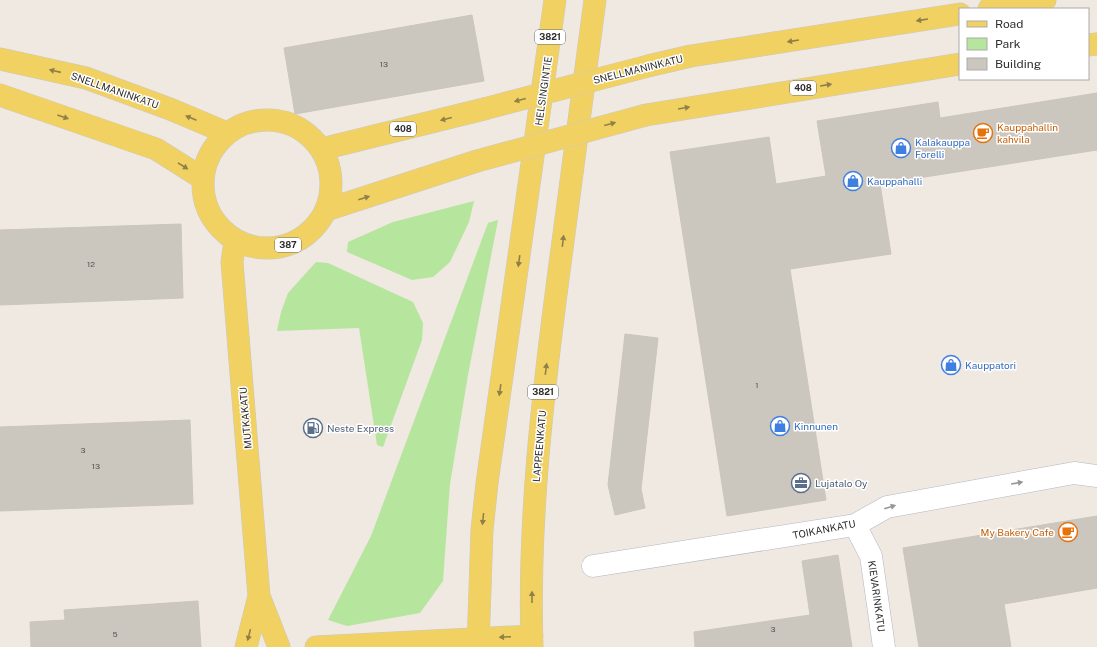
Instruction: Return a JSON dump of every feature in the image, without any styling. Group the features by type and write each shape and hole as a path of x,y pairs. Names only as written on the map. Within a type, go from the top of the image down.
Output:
{"main road":[{"name":"HELSINGINTIE","path":"478,643 482,530 487,483 555,0"},
{"name":"3821","path":"586,60 595,0"},
{"path":"586,60 609,0"},
{"path":"995,8 1045,0"},
{"name":"SNELLMANINKATU","path":"322,149 691,56 959,14"},
{"name":"SNELLMANINKATU","path":"0,60 86,78 170,109 227,133"},
{"name":"LAPPEENKATU","path":"532,641 532,553 535,482 544,391 586,60"},
{"name":"408","path":"326,210 477,161 646,115 959,64"},
{"path":"0,95 156,149 202,178"},
{"name":"387","path":"267,119 288,123 307,133 322,149 330,168 331,189 326,210 315,228 298,241 277,248 256,248 235,241 220,229 209,214 203,196 202,178 207,161 215,146 227,133 246,123 267,119"},
{"name":"MUTKAKATU","path":"235,241 232,262 259,596 279,647"},
{"name":"MUTKAKATU","path":"246,647 259,596"},
{"path":"316,647 532,641"}],"street":[{"name":"TOIKANKATU","path":"593,566 855,525 887,507 1074,473 1097,476"},
{"name":"KIEVARINKATU","path":"855,525 871,556 884,647"}],"green space":[{"path":"474,201 469,222 450,262 433,277 412,280 347,252 348,242 393,222"},
{"path":"498,220 468,375 450,484 443,581 420,613 347,626 328,620 371,536 488,223"},
{"path":"316,262 328,263 413,302 423,323 422,340 383,447 377,445 359,328 277,331 281,312 288,293"}],"building":[{"path":"472,15 484,81 295,114 284,48"},
{"path":"1097,93 1097,150 880,184 891,254 790,269 826,500 727,516 670,152 769,137 776,184 826,176 817,121 938,102 940,118"},
{"path":"181,224 183,298 0,305 0,230"},
{"path":"625,334 658,338 641,489 645,508 615,515 608,485"},
{"path":"190,420 193,504 0,511 0,427"},
{"path":"1097,516 1097,588 1004,604 1011,647 919,647 903,548"},
{"path":"838,555 852,647 695,647 694,632 810,615 802,561"},
{"path":"198,601 201,647 31,647 30,622 65,620 64,610"}],"place":[{"name":"Kauppahallin kahvila","path":"983,133"},
{"name":"Kalakauppa Forelli","path":"901,148"},
{"name":"Kauppahalli","path":"853,181"},
{"name":"Kauppatori","path":"951,365"},
{"name":"Kinnunen","path":"780,426"},
{"name":"Neste Express","path":"313,428"},
{"name":"Lujatalo Oy","path":"801,483"},
{"name":"My Bakery Cafe","path":"1068,532"}]}
